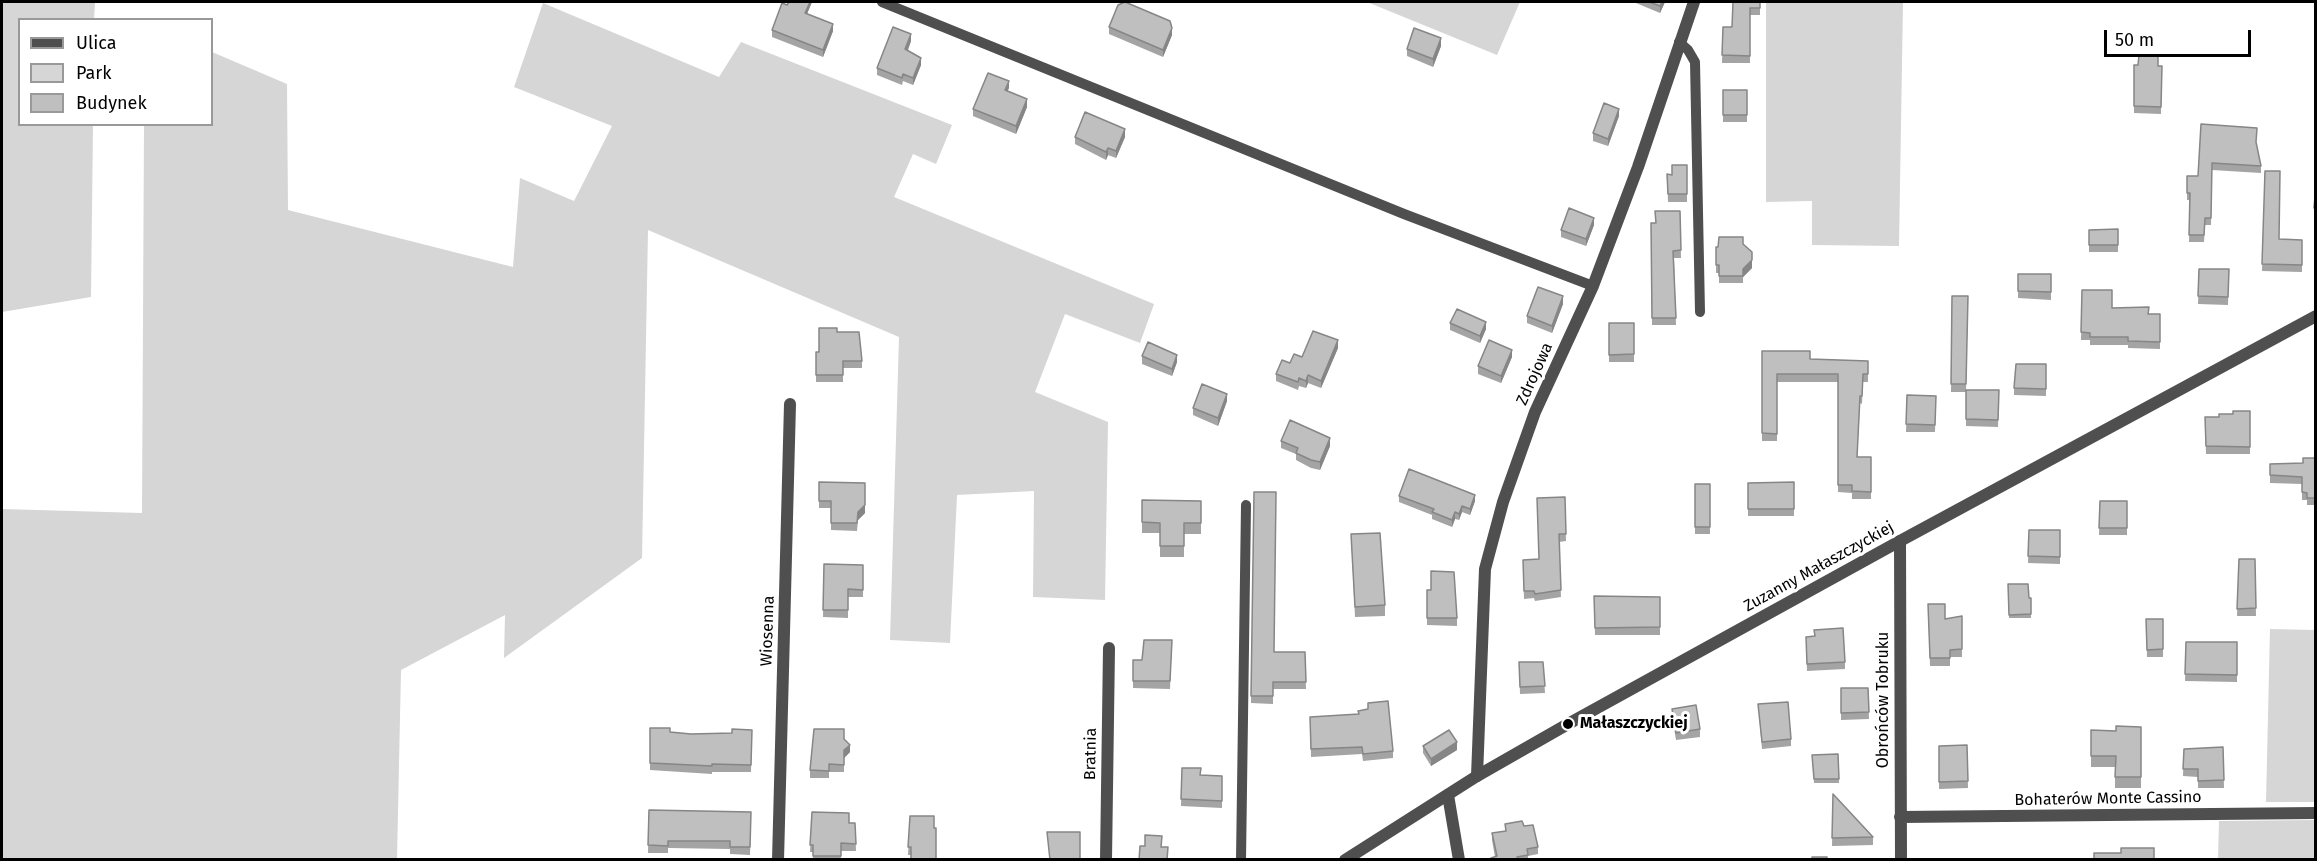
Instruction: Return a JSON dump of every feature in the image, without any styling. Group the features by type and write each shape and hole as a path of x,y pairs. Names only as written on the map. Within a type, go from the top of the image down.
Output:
{"street":[{"name":"Zdrojowa","path":"1477,776 1485,569 1503,502 1535,412 1593,286 1638,167 1694,2"},
{"name":"Zuzanny Małaszczyckiej","path":"1345,860 1477,776 1900,541 2316,316"},
{"name":"Wiosenna","path":"778,860 790,404"},
{"name":"Obrońców Tobruku","path":"1900,541 1901,860"},
{"name":"Bratnia","path":"1106,860 1109,648"},
{"path":"1448,795 1459,860"},
{"name":"Bohaterów Monte Cassino","path":"1900,818 2316,813"}],"lane":[{"path":"882,2 1404,214 1593,286"},
{"path":"1679,42 1688,50 1695,62 1700,312"},
{"path":"1240,860 1246,505"}],"green space":[{"path":"2,2 95,3 94,18 18,18 18,126 93,126 91,297 2,312"},
{"path":"1367,2 1520,2 1497,55"},
{"path":"1766,2 1903,2 1899,246 1812,245 1812,201 1766,202"},
{"path":"543,3 719,77 741,42 952,125 936,164 913,154 894,197 1154,304 1140,343 1065,314 1035,392 1108,422 1105,600 1033,597 1034,491 957,495 950,643 890,640 899,337 648,230 642,558 504,658 505,615 401,670 397,859 2,859 2,509 142,513 144,126 213,126 213,52 287,84 288,210 513,267 520,178 574,201 612,126 514,87"},
{"path":"2270,629 2315,630 2315,802 2266,802"},
{"path":"2315,820 2315,859 2218,859 2219,821"}],"building":[{"path":"789,2 810,2 805,13 833,24 823,50 772,30 782,3 787,5"},
{"path":"1125,2 1170,21 1172,28 1163,50 1109,27 1118,5"},
{"path":"1649,2 1662,2 1660,6"},
{"path":"1733,2 1760,2 1760,8 1750,8 1750,56 1722,55 1723,27 1732,27"},
{"path":"893,27 911,34 905,49 921,58 913,78 903,74 902,78 877,68"},
{"path":"1414,28 1441,38 1433,59 1407,49"},
{"path":"2139,55 2158,55 2158,66 2162,66 2161,107 2134,106 2134,65 2138,65"},
{"path":"988,73 1009,81 1005,90 1027,99 1016,126 973,109"},
{"path":"1723,90 1747,90 1747,115 1723,115"},
{"path":"1604,103 1619,109 1608,139 1593,133"},
{"path":"1085,112 1125,129 1116,151 1108,148 1106,152 1075,137"},
{"path":"2201,124 2257,128 2256,142 2261,166 2212,163 2211,218 2205,218 2204,235 2189,235 2190,193 2187,193 2187,176 2198,176"},
{"path":"1672,165 1687,165 1687,194 1668,194 1667,174 1672,175"},
{"path":"2265,171 2280,171 2279,239 2302,240 2302,265 2262,264"},
{"path":"2316,183 2316,208 2314,208"},
{"path":"1569,208 1594,218 1586,239 1561,230"},
{"path":"1655,211 1680,211 1681,250 1673,251 1676,318 1652,318 1651,223 1656,223"},
{"path":"2118,229 2118,245 2089,245 2089,230"},
{"path":"1719,237 1743,237 1743,244 1752,252 1752,260 1743,269 1743,276 1719,276 1719,265 1716,265 1716,247 1718,247"},
{"path":"2199,269 2229,269 2228,297 2198,296"},
{"path":"2018,274 2051,274 2051,292 2018,291"},
{"path":"1538,287 1563,296 1552,326 1527,316"},
{"path":"2082,290 2112,290 2112,308 2149,307 2148,314 2160,314 2160,342 2128,341 2128,337 2090,337 2090,333 2081,332"},
{"path":"1952,296 1968,296 1966,384 1951,384"},
{"path":"1457,309 1486,322 1480,336 1450,323"},
{"path":"1609,323 1634,323 1634,354 1609,355"},
{"path":"819,328 837,328 837,332 859,332 862,361 843,361 843,375 816,375"},
{"path":"1313,331 1338,340 1321,381 1308,375 1306,381 1299,378 1298,382 1276,374 1282,360 1290,363 1294,354 1302,357"},
{"path":"1489,340 1512,350 1501,376 1478,366"},
{"path":"1148,342 1177,355 1172,369 1142,356"},
{"path":"1762,351 1810,351 1810,359 1868,361 1868,374 1863,374 1862,396 1860,396 1857,457 1871,457 1871,492 1852,491 1852,485 1838,485 1838,374 1777,374 1777,434 1762,433"},
{"path":"2016,364 2046,364 2046,389 2014,388"},
{"path":"1202,384 1227,394 1218,418 1193,408"},
{"path":"1966,390 1999,390 1998,420 1966,419"},
{"path":"1907,395 1936,396 1935,425 1906,424"},
{"path":"2233,411 2250,411 2250,447 2206,446 2205,417 2233,414"},
{"path":"1290,420 1330,438 1320,462 1296,453 1298,448 1281,441"},
{"path":"2303,458 2316,458 2316,498 2307,498 2307,493 2302,492 2302,477 2270,475 2270,464 2303,463"},
{"path":"1409,469 1475,495 1470,509 1462,506 1459,514 1455,512 1452,520 1432,512 1434,509 1399,496"},
{"path":"819,482 865,483 865,505 858,512 857,523 831,523 831,501 819,501"},
{"path":"1794,482 1794,509 1748,509 1748,483"},
{"path":"1695,484 1710,484 1710,527 1695,527"},
{"path":"1254,492 1276,492 1274,652 1305,652 1306,682 1273,682 1273,696 1251,696"},
{"path":"1565,497 1566,534 1559,534 1561,590 1535,594 1534,591 1524,591 1523,560 1539,559 1537,498"},
{"path":"1142,500 1201,501 1201,523 1184,523 1184,546 1160,546 1160,523 1142,522"},
{"path":"2100,501 2127,501 2127,528 2099,528"},
{"path":"2029,530 2060,530 2060,557 2028,556"},
{"path":"1380,533 1385,605 1355,607 1351,534"},
{"path":"2239,559 2255,559 2256,608 2237,609"},
{"path":"824,564 863,565 863,590 848,589 848,610 823,610"},
{"path":"1431,571 1454,572 1457,618 1427,618 1427,590 1431,590"},
{"path":"2008,584 2028,584 2031,614 2009,615"},
{"path":"1594,596 1660,597 1660,627 1595,628"},
{"path":"1928,604 1945,604 1945,619 1962,616 1962,649 1950,650 1950,658 1930,658"},
{"path":"2146,619 2163,619 2163,649 2147,650"},
{"path":"1843,628 1845,662 1807,664 1806,637 1815,636 1814,630"},
{"path":"1144,640 1172,640 1170,681 1133,681 1133,660 1142,660"},
{"path":"2186,642 2237,642 2237,675 2185,674"},
{"path":"1519,662 1543,662 1545,686 1520,687"},
{"path":"1841,688 1868,688 1869,712 1841,713"},
{"path":"1388,701 1393,751 1363,754 1362,747 1311,749 1310,717 1359,714 1358,711 1368,709 1368,703"},
{"path":"1788,702 1791,739 1762,742 1758,704"},
{"path":"1696,705 1700,729 1676,733 1672,709"},
{"path":"2116,726 2141,727 2141,777 2115,777 2116,756 2091,756 2091,730 2116,731"},
{"path":"650,728 670,728 670,732 691,734 732,733 732,729 752,730 751,765 650,763"},
{"path":"814,729 844,729 844,739 850,745 844,750 844,765 829,764 829,771 810,770"},
{"path":"1449,730 1457,742 1431,759 1423,746"},
{"path":"1967,745 1968,781 1939,782 1939,746"},
{"path":"2223,747 2224,780 2198,781 2198,769 2183,769 2184,749"},
{"path":"1838,754 1839,779 1814,779 1812,755"},
{"path":"1182,768 1201,768 1200,775 1222,776 1222,801 1181,799"},
{"path":"1833,794 1873,837 1832,838"},
{"path":"649,810 751,812 750,847 730,847 730,841 668,841 668,846 648,845"},
{"path":"812,812 849,813 849,823 855,823 856,844 841,843 841,856 813,856 813,845 810,845"},
{"path":"910,816 934,816 936,860 911,860 911,847 908,847"},
{"path":"1522,821 1524,826 1533,825 1538,847 1527,849 1528,855 1517,857 1518,860 1492,860 1491,858 1497,856 1492,833 1506,831 1505,824"},
{"path":"1047,832 1080,832 1080,860 1050,860"},
{"path":"1145,835 1162,836 1161,847 1168,847 1167,860 1139,860 1140,846 1145,846"},
{"path":"2121,848 2154,848 2154,860 2094,860 2094,853 2121,853"},
{"path":"1812,857 1827,857 1827,860 1812,860"}],"place":[{"name":"Małaszczyckiej","path":"1568,724"}]}
